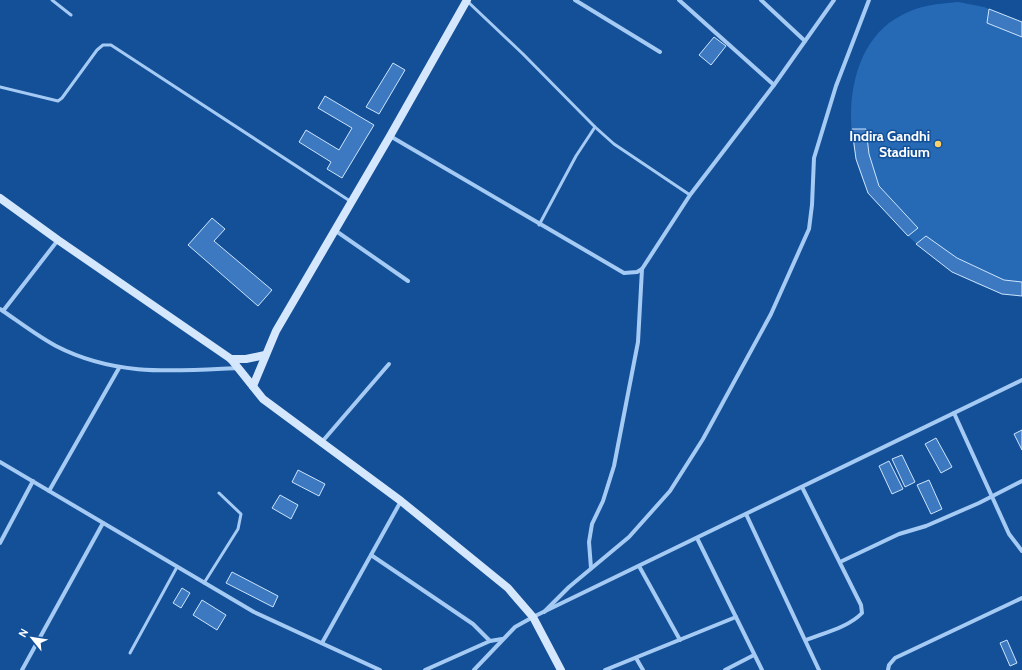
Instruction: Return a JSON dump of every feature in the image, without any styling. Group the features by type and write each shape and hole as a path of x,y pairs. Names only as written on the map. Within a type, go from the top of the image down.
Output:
{"street":[{"path":"253,386 276,331 336,231 467,0"},
{"path":"575,0 660,52"},
{"path":"679,0 774,85"},
{"path":"761,0 805,41"},
{"path":"390,136 539,225 624,273 637,272 642,269 690,195 774,85 834,0"},
{"path":"544,612 591,568 629,537 670,491 703,439 772,314 809,230 814,158 836,86 869,0"},
{"path":"0,198 58,240 231,359 263,399 321,444 401,501 508,588 533,617 561,670"},
{"path":"336,231 408,281"},
{"path":"58,240 1,312 56,346 119,368 152,370 238,368"},
{"path":"591,568 589,542 592,524 603,501 614,466 638,342 642,269"},
{"path":"231,359 246,359 265,355"},
{"path":"321,444 389,364"},
{"path":"49,491 119,368"},
{"path":"474,670 515,627 533,617 1022,380"},
{"path":"954,413 993,495 1009,534 1022,551"},
{"path":"0,462 254,612 380,670"},
{"path":"0,543 33,481"},
{"path":"840,562 899,534 926,526 973,506 1022,481"},
{"path":"802,487 861,605 862,613 858,618 845,625 806,640"},
{"path":"322,643 401,501"},
{"path":"746,514 819,670"},
{"path":"22,670 103,523"},
{"path":"697,538 762,670"},
{"path":"371,555 473,624 490,641"},
{"path":"639,566 680,640"},
{"path":"888,670 888,665 895,658 1022,598"},
{"path":"605,670 736,617"},
{"path":"425,670 490,641 502,639"},
{"path":"725,670 754,655"},
{"path":"636,658 643,670"}],"lane":[{"path":"52,0 71,15"},
{"path":"467,0 614,144 690,195"},
{"path":"0,87 58,101 62,98 97,50 102,45 111,45 352,202"},
{"path":"539,225 576,156 595,127"},
{"path":"204,583 238,529 241,520 241,514 219,493"},
{"path":"130,653 177,567"}],"shaded area":[{"name":"Indira Gandhi Stadium","path":"958,2 984,7 1022,22 1022,296 984,287 966,279 933,258 918,245 875,202 868,192 859,170 853,146 851,121 852,95 858,70 868,48 882,29 902,15 922,7"}],"building":[{"path":"989,9 1022,22 1022,37 987,23"},
{"path":"714,37 726,46 711,65 699,55"},
{"path":"393,63 405,70 379,114 366,107"},
{"path":"325,96 374,125 342,178 327,169 331,162 299,142 306,130 339,150 352,128 318,108"},
{"path":"852,129 866,129 869,154 879,186 918,228 908,236 868,193 856,159"},
{"path":"212,218 225,229 214,241 272,290 258,306 188,245"},
{"path":"926,236 957,258 1004,280 1022,282 1022,296 1002,294 952,272 916,244"},
{"path":"1022,430 1022,450 1014,434"},
{"path":"936,438 952,467 941,473 925,444"},
{"path":"902,455 915,482 905,487 892,459"},
{"path":"889,461 903,489 892,494 879,466"},
{"path":"298,470 325,484 319,496 292,482"},
{"path":"929,480 942,509 931,514 917,485"},
{"path":"280,495 298,505 291,519 272,508"},
{"path":"232,572 278,596 273,607 226,583"},
{"path":"182,588 190,593 181,608 173,603"},
{"path":"202,600 226,615 217,630 193,615"},
{"path":"1007,640 1017,663 1010,666 1000,643"}],"place":[{"name":"Indira Gandhi Stadium","path":"938,144"}]}
